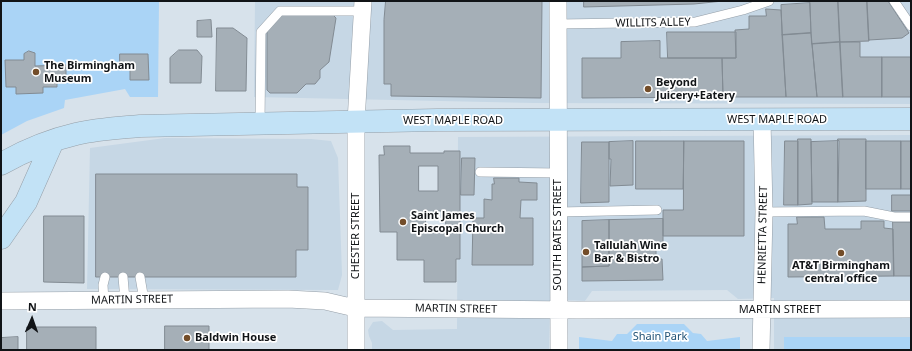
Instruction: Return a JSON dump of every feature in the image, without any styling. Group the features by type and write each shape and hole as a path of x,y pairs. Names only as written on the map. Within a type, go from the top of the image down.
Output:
{"main road":[{"name":"WEST MAPLE ROAD","path":"1,164 53,141 90,132 127,127 163,125 437,120 911,119"},
{"path":"1,238 26,202 53,141"}],"street":[{"name":"SOUTH BATES STREET","path":"558,1 559,350"},
{"name":"CHESTER STREET","path":"356,350 356,122 362,6"},
{"name":"HENRIETTA STREET","path":"761,350 764,212 762,120"},
{"name":"MARTIN STREET","path":"1,302 288,299 326,301 356,308 559,310 911,309"}],"lane":[{"name":"WILLITS ALLEY","path":"558,24 695,22 744,10 769,1"},
{"path":"894,1 911,26"},
{"path":"260,124 261,32 280,11 362,6"},
{"path":"480,172 558,173"},
{"path":"558,212 657,210"},
{"path":"764,212 864,211 911,217"},
{"path":"104,301 103,285 105,277"},
{"path":"123,277 125,300"},
{"path":"140,277 144,300"}],"shaded area":[{"path":"231,1 911,1 911,104 534,103 254,97 255,2"},
{"path":"911,135 911,350 774,350 774,298 738,299 727,290 592,291 585,301 550,299 549,350 372,350 372,343 368,330 373,322 382,321 393,330 457,329 458,137"},
{"path":"165,138 311,139 331,141 338,158 342,275 338,290 87,289 90,148"}],"green space":[{"path":"1,1 159,1 158,97 130,97 125,89 65,100 64,108 27,121 1,135"},
{"name":"Shain Park","path":"637,324 684,324 693,333 701,334 707,341 740,337 740,350 579,350 579,337 612,341 617,334 627,334"},
{"path":"784,337 911,337 911,350 784,350"}],"building":[{"path":"386,1 542,1 541,98 391,96 391,84 384,84 384,20"},
{"path":"584,1 723,1 694,4 584,7"},
{"path":"810,1 838,1 840,42 812,44"},
{"path":"838,1 867,1 869,41 840,42"},
{"path":"867,1 888,1 909,33 902,38 869,40"},
{"path":"810,3 811,33 782,35 781,5"},
{"path":"766,9 781,10 786,97 723,97 722,58 736,58 735,30 749,29 749,16 766,16"},
{"path":"281,15 333,15 336,18 329,62 320,70 320,78 315,84 306,84 297,93 270,93 267,90 267,30"},
{"path":"211,20 212,37 197,37 197,21"},
{"path":"217,28 233,28 247,38 246,91 216,91"},
{"path":"667,32 736,32 736,58 668,58"},
{"path":"811,33 817,97 786,97 782,35"},
{"path":"660,41 660,58 722,58 723,97 582,98 582,58 621,58 621,42"},
{"path":"840,42 860,42 860,57 882,57 882,97 843,97"},
{"path":"840,42 843,97 817,97 812,44"},
{"path":"179,50 197,50 202,56 201,83 170,83 170,58"},
{"name":"The Birmingham Museum","path":"29,51 35,53 35,66 66,65 66,79 57,79 57,87 43,87 43,93 16,94 16,87 6,87 5,60 24,60 24,54"},
{"path":"120,54 148,54 149,80 130,80 130,67 120,68"},
{"path":"882,57 911,57 911,97 882,97"},
{"path":"798,139 811,139 812,204 798,205"},
{"path":"838,139 866,139 866,201 838,202"},
{"path":"633,141 633,185 610,186 611,159 609,159 609,142"},
{"path":"636,141 684,141 683,189 636,189"},
{"path":"684,141 744,141 744,236 663,236 663,210 683,210"},
{"path":"785,141 798,141 798,205 784,205"},
{"path":"839,141 838,202 812,202 811,142"},
{"path":"866,141 901,141 901,189 866,189"},
{"path":"901,141 911,141 911,189 901,189"},
{"path":"582,142 609,142 609,202 581,203"},
{"name":"Saint James Episcopal Church","path":"384,146 410,146 410,153 444,153 444,151 460,151 460,259 456,259 456,282 424,282 424,260 397,260 397,232 380,232 379,155 384,155","holes":["419,166 438,166 438,191 419,191","426,211 428,211 429,214 433,214 433,211 445,211 446,229 426,230"]},
{"path":"462,158 475,158 474,195 461,195"},
{"path":"96,174 297,174 297,187 308,187 308,250 296,250 296,277 96,277"},
{"path":"494,178 519,178 519,182 537,183 537,200 521,200 520,218 533,218 533,265 472,265 473,218 484,218 484,199 492,200 492,184 494,184"},
{"path":"892,195 911,195 911,211 892,211"},
{"path":"44,216 84,216 84,283 44,282"},
{"name":"AT&T Birmingham central office","path":"797,217 824,217 825,229 861,229 861,221 884,221 884,228 893,229 894,276 788,277 788,224 797,224"},
{"path":"663,219 663,243 656,243 656,259 662,259 663,280 582,281 582,267 609,266 609,220"},
{"path":"609,220 609,266 582,267 582,221"},
{"path":"893,222 911,222 911,276 894,276"},
{"name":"Baldwin House","path":"165,326 209,326 209,350 165,350"},
{"path":"27,327 96,327 96,350 27,350"},
{"path":"18,337 18,350 1,350 1,338"}],"place":[{"name":"The Birmingham Museum","path":"36,72"},
{"name":"Beyond Juicery+Eatery","path":"648,89"},
{"name":"Saint James Episcopal Church","path":"403,222"},
{"name":"Tallulah Wine Bar & Bistro","path":"586,252"},
{"name":"AT&T Birmingham central office","path":"841,253"},
{"name":"Baldwin House","path":"187,338"}]}
